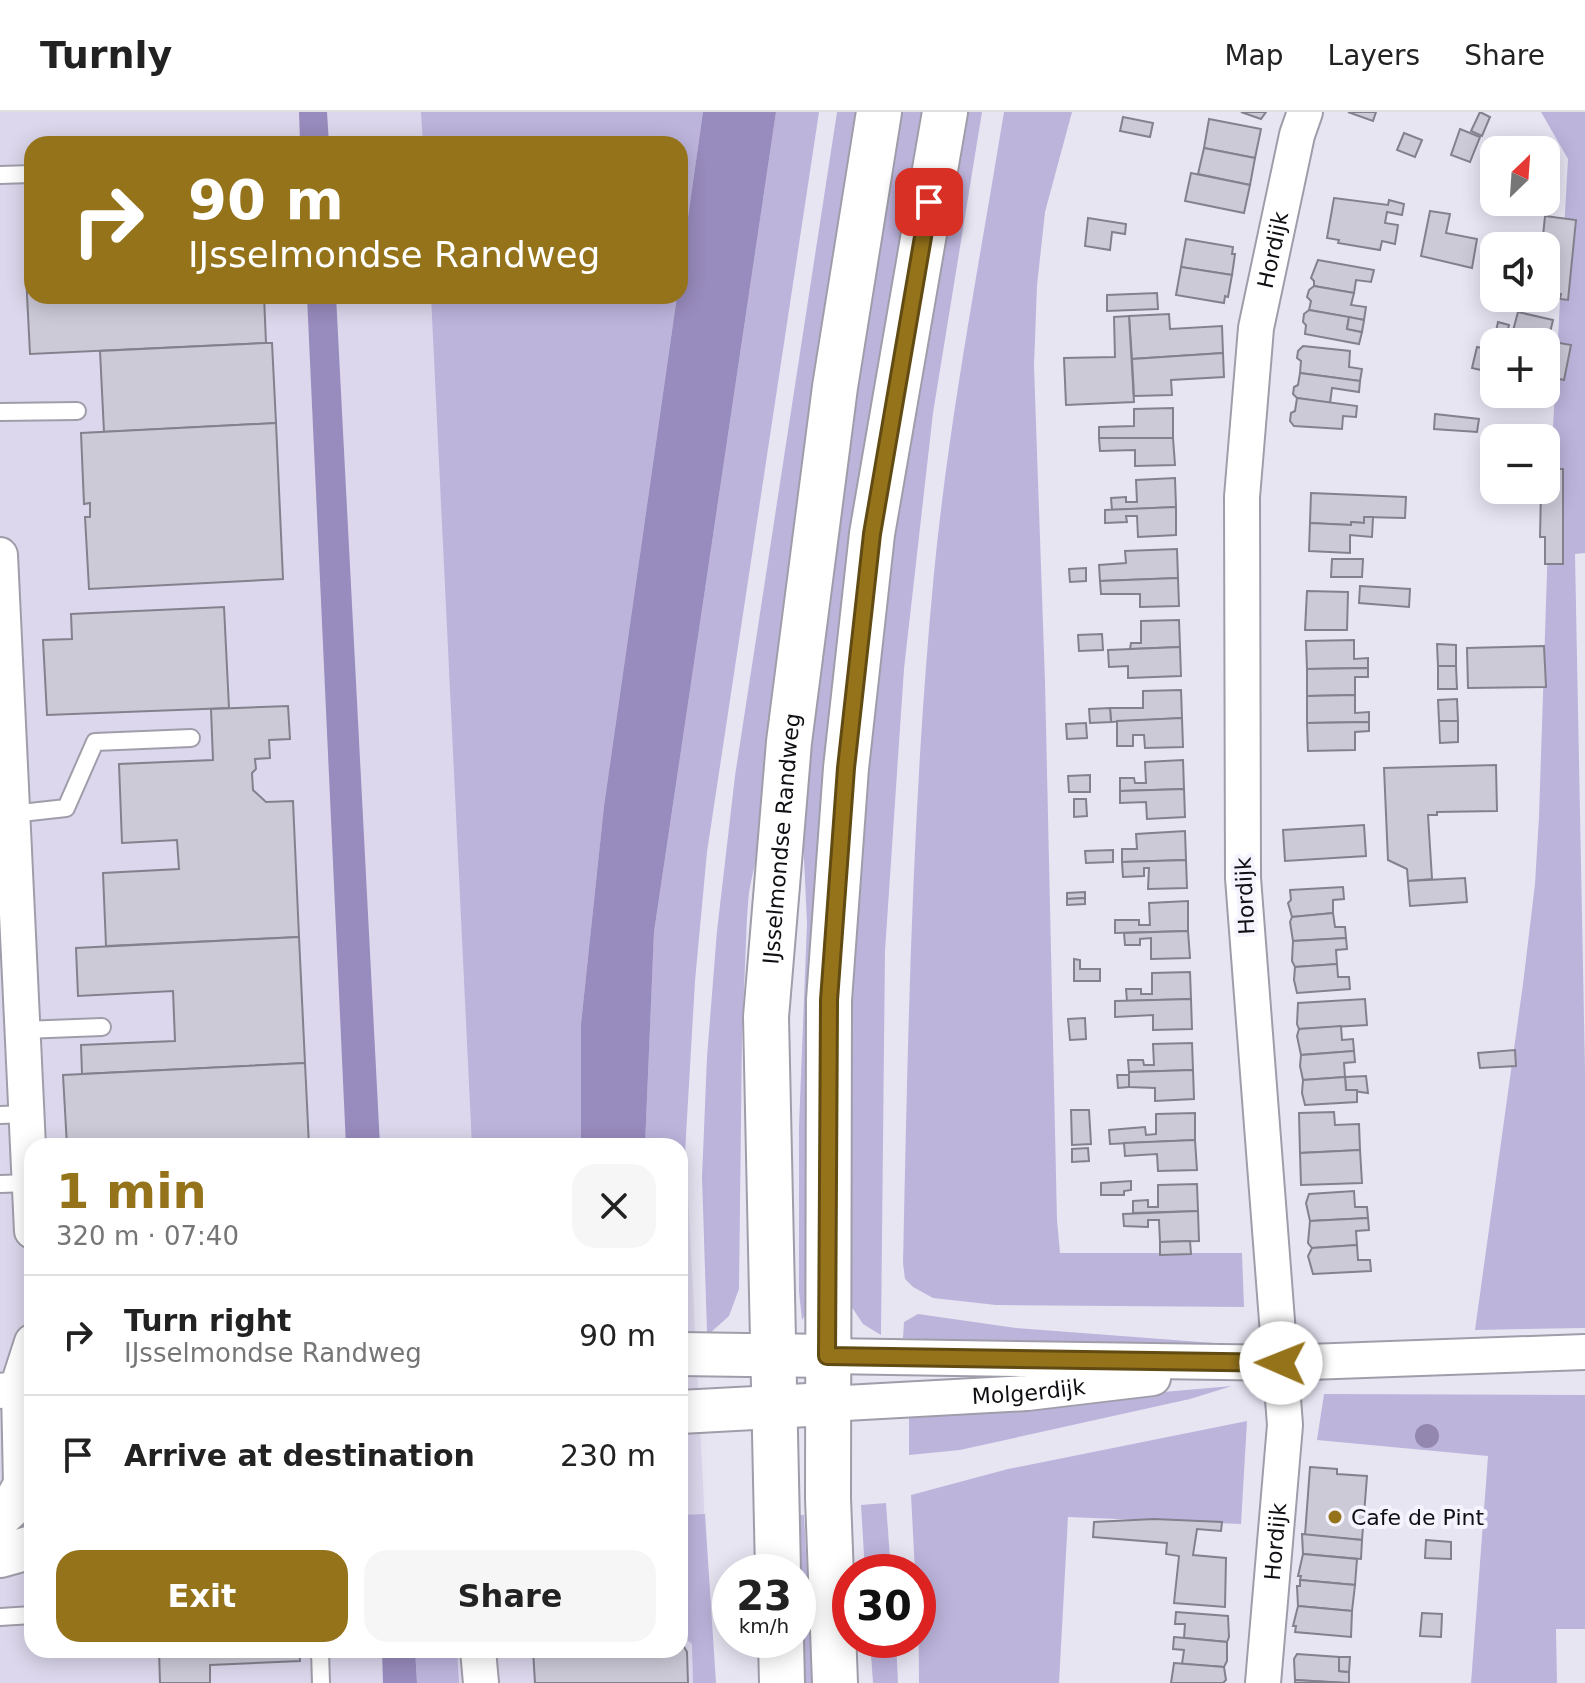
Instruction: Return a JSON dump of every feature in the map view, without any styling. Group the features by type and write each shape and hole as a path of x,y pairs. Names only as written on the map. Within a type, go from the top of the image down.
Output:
{"main road":[{"name":"IJsselmondse Randweg","path":"778,1554 766,1017 789,742 835,387 879,112"},
{"path":"835,1683 827,1404 829,1000 846,768 872,534 945,112"},
{"path":"781,1658 782,1683"}],"street":[{"name":"Hordijk","path":"1263,1683 1285,1425 1243,878 1242,497 1256,328 1297,135 1305,112"},
{"path":"0,555 23,1030 13,1114 23,1199"},
{"name":"Molgerdijk","path":"827,1356 1281,1363 1585,1352"},
{"path":"688,1354 827,1356"},
{"name":"Molgerdijk","path":"688,1412 1027,1393 1281,1363"},
{"path":"24,1367 18,1404 24,1473"},
{"path":"16,1509 24,1488"},
{"path":"0,1556 24,1549"},
{"path":"479,1658 481,1683"}],"lane":[{"path":"0,175 24,174"},
{"path":"0,412 77,411"},
{"path":"12,814 66,808 95,742 191,738"},
{"path":"23,1030 102,1027"},
{"path":"0,1617 24,1616"},
{"path":"320,1658 321,1683"}],"shaded area":[{"path":"0,112 803,112 737,528 681,1059 685,1138 24,1138 24,1658 688,1658 688,1194 704,1503 708,1683 0,1683"},
{"path":"299,112 327,112 328,136 300,136"},
{"path":"421,112 703,112 688,218 688,136 422,136"},
{"path":"703,112 776,112 654,932 645,1138 581,1138 581,1024 604,806 676,304 688,304 688,217"},
{"path":"776,112 819,112 707,852 695,981 686,1138 645,1138 654,932"},
{"path":"837,112 862,112 766,810 749,892 742,1038 739,1289 729,1316 709,1334 702,1177 717,931 735,776"},
{"path":"896,112 921,112 854,551 808,1311 802,1320 799,1292 799,1126 807,923 802,817 805,757"},
{"path":"954,112 982,112 933,413 904,669 885,951 881,1335 863,1324 847,1300 844,1097 877,627"},
{"path":"1004,112 1072,112 1045,212 1037,286 1034,366 1060,1253 1242,1253 1244,1307 996,1305 933,1298 905,1279 912,918 934,573 965,342"},
{"path":"1541,112 1585,112 1585,553 1575,554 1585,1070 1585,1328 1475,1330 1535,884 1549,504 1560,504 1560,424 1553,424 1554,408 1560,408 1559,328 1568,159 1560,145 1560,136 1555,136"},
{"path":"307,304 336,304 380,1138 346,1138"},
{"path":"431,304 676,304 604,806 581,1024 581,1138 472,1138"},
{"path":"918,1314 1016,1328 1227,1344 1228,1351 1168,1354 903,1338 904,1322"},
{"path":"1232,1386 1190,1399 960,1450 909,1455 909,1414"},
{"path":"1324,1394 1585,1395 1585,1629 1556,1629 1557,1683 1471,1683 1488,1456 1317,1440"},
{"path":"1247,1421 1241,1524 1068,1517 1059,1683 919,1683 919,1658 936,1658 936,1554 914,1554 911,1495 1008,1469"},
{"path":"886,1503 890,1554 864,1554 861,1505"},
{"path":"705,1514 716,1683 693,1683 692,1644 688,1641 688,1515"},
{"path":"792,1515 804,1515 806,1554 796,1554"},
{"path":"382,1658 415,1658 417,1683 383,1683"},
{"path":"415,1658 457,1658 459,1683 417,1683"},
{"path":"801,1658 812,1658 813,1683 802,1683"},
{"path":"871,1658 897,1658 898,1683 873,1683"}],"building":[{"path":"1241,112 1266,112 1261,119"},
{"path":"1348,112 1376,112 1373,121"},
{"path":"1480,112 1490,117 1482,136 1471,131"},
{"path":"1123,117 1153,123 1150,137 1120,131"},
{"path":"1209,119 1261,129 1255,158 1204,148"},
{"path":"1460,129 1480,137 1470,162 1451,155"},
{"path":"1404,133 1422,140 1415,157 1397,150"},
{"path":"1204,148 1255,158 1250,185 1198,174"},
{"path":"1191,173 1250,185 1244,213 1185,201"},
{"path":"1334,198 1388,205 1389,200 1404,204 1402,215 1387,212 1385,223 1398,225 1395,244 1382,241 1380,250 1338,243 1339,240 1327,238"},
{"path":"1430,211 1450,214 1446,233 1477,239 1472,268 1421,256"},
{"path":"1545,216 1576,220 1568,300 1560,299 1560,232 1543,232"},
{"path":"1088,218 1126,224 1125,234 1112,232 1110,250 1085,246"},
{"path":"1186,239 1233,247 1232,275 1181,267"},
{"path":"1318,260 1374,270 1371,282 1356,280 1354,293 1314,286 1311,278"},
{"path":"1181,267 1232,275 1224,303 1176,295"},
{"path":"1314,286 1354,293 1351,305 1366,307 1364,320 1309,310 1311,301 1307,297"},
{"path":"1157,293 1158,309 1107,311 1107,295"},
{"path":"27,304 264,304 266,343 30,354"},
{"path":"1309,310 1349,317 1347,329 1362,332 1359,344 1305,334 1304,314"},
{"path":"1518,312 1553,320 1551,328 1514,328"},
{"path":"1169,314 1170,329 1222,326 1223,353 1132,359 1129,316"},
{"path":"1129,316 1134,402 1066,405 1064,358 1115,357 1114,317"},
{"path":"1349,317 1364,320 1362,332 1347,329"},
{"path":"1498,322 1509,325 1508,328 1497,328"},
{"path":"272,343 276,423 104,432 100,351"},
{"path":"1560,343 1571,345 1564,380 1560,379"},
{"path":"1303,346 1350,351 1349,367 1362,369 1360,381 1300,373 1301,361 1297,358"},
{"path":"1477,347 1480,348 1480,370 1472,368"},
{"path":"1223,353 1224,377 1171,380 1172,395 1134,396 1132,359"},
{"path":"1300,373 1360,381 1359,392 1332,388 1330,403 1297,398 1293,394"},
{"path":"1297,398 1357,406 1356,417 1343,416 1342,429 1294,426 1290,421"},
{"path":"1173,408 1173,438 1099,438 1099,427 1134,426 1134,409"},
{"path":"1435,414 1479,419 1477,432 1434,429"},
{"path":"276,423 283,579 89,589 85,517 90,517 90,503 84,504 81,433"},
{"path":"1099,438 1173,438 1175,465 1135,466 1135,450 1100,451"},
{"path":"1560,469 1563,469 1563,564 1545,564 1545,537 1540,537 1541,504 1560,504"},
{"path":"1175,478 1176,507 1112,510 1111,498 1126,497 1126,502 1137,502 1136,480"},
{"path":"1311,493 1406,497 1405,518 1364,517 1364,523 1351,522 1351,525 1310,523"},
{"path":"1176,507 1176,535 1138,537 1137,516 1126,516 1127,522 1105,523 1105,510"},
{"path":"1364,517 1373,517 1372,537 1350,535 1350,553 1309,551 1310,523 1351,525 1351,522 1364,523"},
{"path":"1177,549 1178,578 1100,581 1099,565 1126,563 1125,551"},
{"path":"1332,559 1363,559 1362,577 1331,577"},
{"path":"1086,568 1086,581 1070,582 1069,569"},
{"path":"1178,578 1179,606 1140,607 1140,594 1101,594 1100,581"},
{"path":"1360,586 1410,589 1409,607 1359,603"},
{"path":"1307,591 1348,592 1347,630 1305,630"},
{"path":"224,607 229,708 47,715 43,640 72,639 71,614"},
{"path":"1179,620 1180,647 1130,649 1131,643 1141,643 1141,621"},
{"path":"1102,634 1103,650 1079,651 1078,635"},
{"path":"1354,640 1354,659 1368,658 1368,668 1307,669 1306,641"},
{"path":"1437,644 1456,645 1456,666 1438,666"},
{"path":"1544,646 1546,687 1468,688 1467,648"},
{"path":"1180,647 1181,676 1128,678 1128,666 1109,667 1108,650"},
{"path":"1438,666 1456,666 1457,689 1438,689"},
{"path":"1368,668 1368,677 1355,677 1355,695 1307,696 1307,669"},
{"path":"1181,690 1182,718 1111,722 1110,708 1143,708 1143,691"},
{"path":"1355,695 1355,713 1369,712 1369,722 1307,723 1307,696"},
{"path":"1457,699 1458,721 1439,721 1438,700"},
{"path":"288,706 290,739 269,740 270,758 255,759 256,769 252,773 253,790 266,802 293,801 299,937 106,946 103,873 179,869 177,840 122,843 119,764 213,760 211,709"},
{"path":"1110,708 1111,722 1090,723 1089,709"},
{"path":"1182,718 1183,747 1145,748 1144,735 1133,735 1133,746 1117,746 1117,721"},
{"path":"1439,721 1458,721 1458,742 1440,743"},
{"path":"1369,722 1369,731 1355,732 1355,750 1308,751 1307,723"},
{"path":"1086,723 1087,738 1067,739 1066,724"},
{"path":"1183,760 1184,789 1120,791 1120,778 1134,778 1135,783 1146,783 1145,762"},
{"path":"1496,765 1497,811 1437,812 1437,815 1428,815 1432,879 1408,881 1407,869 1388,860 1384,768"},
{"path":"1090,775 1090,792 1069,792 1068,776"},
{"path":"1184,789 1185,817 1147,819 1146,802 1120,803 1120,791"},
{"path":"1074,799 1086,799 1087,816 1074,817"},
{"path":"1364,825 1366,856 1285,861 1283,830"},
{"path":"1185,831 1186,860 1122,862 1122,849 1137,849 1136,834"},
{"path":"1113,850 1113,862 1086,863 1085,851"},
{"path":"1186,860 1187,888 1148,889 1149,868 1144,868 1144,876 1123,877 1122,862"},
{"path":"1465,878 1467,902 1410,906 1408,881"},
{"path":"1343,887 1344,899 1333,900 1333,913 1292,917 1288,903 1291,900 1290,890"},
{"path":"1085,892 1085,898 1067,899 1067,893"},
{"path":"1085,898 1085,904 1067,905 1067,899"},
{"path":"1188,901 1188,931 1115,933 1115,920 1139,920 1139,925 1150,925 1149,903"},
{"path":"1333,913 1335,927 1345,927 1346,938 1293,941 1292,917"},
{"path":"1188,931 1190,958 1151,959 1151,938 1140,939 1140,945 1125,945 1124,933"},
{"path":"299,937 305,1063 82,1074 81,1045 175,1041 173,991 78,996 76,948"},
{"path":"1346,938 1347,949 1336,950 1337,964 1295,967 1292,961 1293,941"},
{"path":"1074,959 1080,960 1080,969 1100,969 1100,981 1074,981"},
{"path":"1337,964 1338,977 1349,977 1350,989 1297,993 1295,967"},
{"path":"1190,972 1191,999 1127,1001 1126,989 1141,989 1141,994 1152,994 1152,973"},
{"path":"1191,999 1192,1029 1153,1030 1153,1015 1115,1017 1115,1001"},
{"path":"1365,999 1367,1025 1299,1029 1298,1003"},
{"path":"1085,1018 1086,1039 1070,1040 1068,1019"},
{"path":"1341,1026 1342,1040 1353,1039 1354,1051 1301,1055 1297,1036 1299,1029"},
{"path":"1192,1043 1193,1070 1129,1072 1128,1060 1143,1060 1144,1065 1154,1065 1153,1044"},
{"path":"1515,1050 1516,1066 1480,1068 1478,1053"},
{"path":"1354,1051 1355,1062 1344,1063 1345,1077 1303,1080 1301,1055"},
{"path":"305,1063 309,1138 67,1138 63,1075"},
{"path":"1193,1070 1194,1099 1155,1101 1155,1088 1129,1087 1129,1072"},
{"path":"1117,1075 1129,1075 1129,1087 1118,1088"},
{"path":"1366,1076 1368,1093 1346,1090 1345,1077"},
{"path":"1345,1077 1346,1090 1357,1090 1357,1102 1305,1105 1303,1080"},
{"path":"1071,1110 1089,1110 1091,1144 1072,1145"},
{"path":"1334,1112 1335,1125 1359,1124 1360,1150 1300,1153 1299,1113"},
{"path":"1195,1113 1195,1140 1110,1144 1109,1130 1145,1127 1146,1135 1156,1134 1156,1114"},
{"path":"1195,1140 1197,1170 1158,1171 1157,1154 1125,1156 1124,1143"},
{"path":"1088,1148 1089,1161 1072,1162 1072,1149"},
{"path":"1360,1150 1362,1183 1301,1185 1300,1153"},
{"path":"1131,1181 1131,1190 1124,1191 1124,1195 1101,1195 1101,1183"},
{"path":"1197,1184 1198,1211 1133,1213 1133,1201 1148,1200 1148,1207 1158,1207 1158,1185"},
{"path":"1354,1191 1355,1207 1367,1207 1368,1218 1310,1221 1306,1203 1309,1194"},
{"path":"1198,1211 1199,1241 1160,1242 1159,1220 1148,1220 1148,1227 1124,1226 1123,1214"},
{"path":"1368,1218 1369,1230 1356,1231 1357,1245 1312,1248 1308,1243 1310,1221"},
{"path":"1190,1241 1191,1254 1160,1255 1160,1242"},
{"path":"1357,1245 1358,1260 1370,1260 1371,1271 1313,1274 1308,1256 1312,1248"},
{"name":"Cafe de Pint","path":"1310,1467 1337,1469 1337,1474 1367,1476 1362,1540 1305,1535"},
{"path":"1154,1519 1222,1522 1221,1531 1197,1529 1193,1555 1226,1558 1225,1607 1174,1603 1179,1556 1166,1554 1167,1543 1093,1537 1094,1522"},
{"path":"1302,1534 1362,1540 1361,1559 1303,1554"},
{"path":"1426,1540 1451,1542 1451,1559 1425,1558"},
{"path":"1303,1554 1357,1559 1355,1585 1300,1580 1301,1576 1298,1576"},
{"path":"1300,1580 1355,1585 1352,1611 1298,1606 1297,1586 1300,1586"},
{"path":"1298,1606 1352,1611 1351,1637 1295,1632 1296,1626 1293,1626"},
{"path":"1176,1612 1228,1616 1227,1642 1184,1638 1185,1624 1175,1624"},
{"path":"1422,1613 1442,1614 1441,1637 1420,1636"},
{"path":"1174,1637 1227,1642 1224,1667 1182,1664 1184,1650 1173,1649"},
{"path":"1297,1654 1339,1657 1339,1671 1349,1672 1349,1683 1295,1680 1294,1659"},
{"path":"1339,1657 1350,1657 1349,1672 1339,1671"},
{"path":"159,1658 300,1658 300,1661 210,1665 210,1683 160,1683"},
{"path":"533,1658 687,1658 688,1683 535,1683"},
{"path":"1174,1663 1224,1667 1226,1680 1223,1683 1171,1683"},
{"path":"1295,1680 1345,1683 1295,1683"}],"place":[{"name":"Cafe de Pint","path":"1335,1517"}],"route":[{"path":"929,202 872,534 846,768 829,1000 827,1356 1281,1363"}]}
